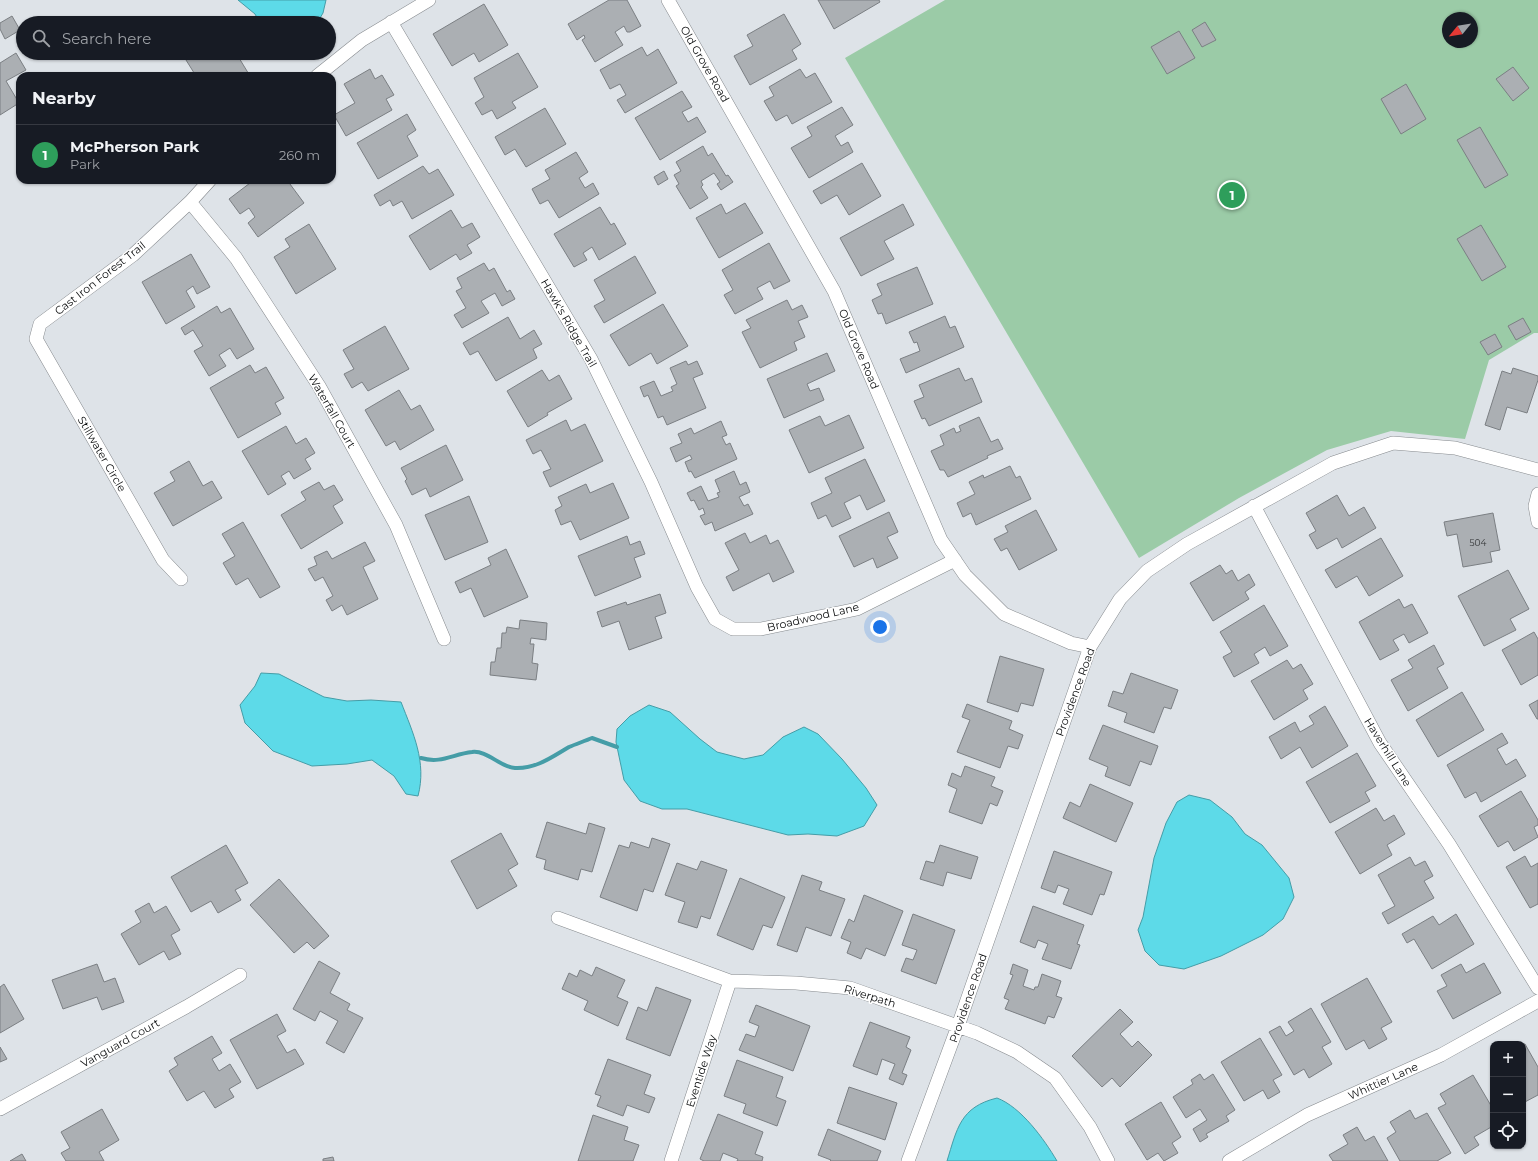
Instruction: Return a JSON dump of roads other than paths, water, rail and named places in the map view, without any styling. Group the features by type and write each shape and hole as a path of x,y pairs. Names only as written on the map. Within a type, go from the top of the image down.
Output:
{"street":[{"path":"321,72 362,40 429,0"},
{"name":"Old Grove Road","path":"668,0 834,291 941,540 965,575 1004,614 1071,643 1090,647"},
{"name":"Hawk's Ridge Trail","path":"391,22 591,358 651,482 697,587 715,619 733,629"},
{"name":"Cast Iron Forest Trail","path":"40,324 133,255 190,202 206,184"},
{"name":"Waterfall Court","path":"190,202 236,258 319,386 396,525 444,639"},
{"name":"Stillwater Circle","path":"40,324 36,339 163,560 181,579"},
{"name":"Providence Road","path":"908,1161 958,1026 1090,647 1120,599 1147,571 1186,544 1333,463 1393,443 1455,448 1538,470"},
{"path":"1538,494 1536,506 1538,522"},
{"name":"Haverhill Lane","path":"1254,506 1380,743 1449,844 1538,988"},
{"name":"Broadwood Lane","path":"733,629 761,629 857,609 955,560"},
{"name":"Riverpath","path":"558,918 730,981 796,983 850,988 977,1033 1017,1052 1055,1078 1090,1127 1108,1161"},
{"name":"Vanguard Court","path":"0,1109 186,1007 240,975"},
{"name":"Eventide Way","path":"671,1161 730,981"},
{"name":"Whittier Lane","path":"1229,1161 1307,1115 1441,1054 1538,1001"}],"water":[{"path":"238,0 326,0 321,16 256,16"},
{"path":"261,673 279,674 324,697 347,701 371,700 401,702 414,736 420,759 421,771 418,796 406,794 394,776 372,760 347,764 312,766 273,751 245,723 240,705 255,686"},
{"path":"649,705 670,712 717,752 744,759 763,755 783,737 804,727 818,734 842,759 866,788 877,805 864,826 837,836 808,834 788,835 687,809 662,809 640,801 624,780 616,742 617,729 630,716"},
{"path":"1189,795 1210,800 1232,817 1245,834 1262,845 1289,878 1294,897 1283,919 1263,935 1221,956 1184,969 1159,965 1145,951 1138,930 1143,917 1154,858 1166,823 1177,802"},
{"path":"997,1098 1006,1102 1023,1116 1046,1143 1057,1161 947,1161 957,1129 968,1113 975,1107"}],"waterway":[{"path":"421,758 435,760 465,753 478,752 509,767 523,768 544,762 569,747 592,738 617,747"}],"place":[{"name":"McPherson Park","path":"1232,195"}]}
